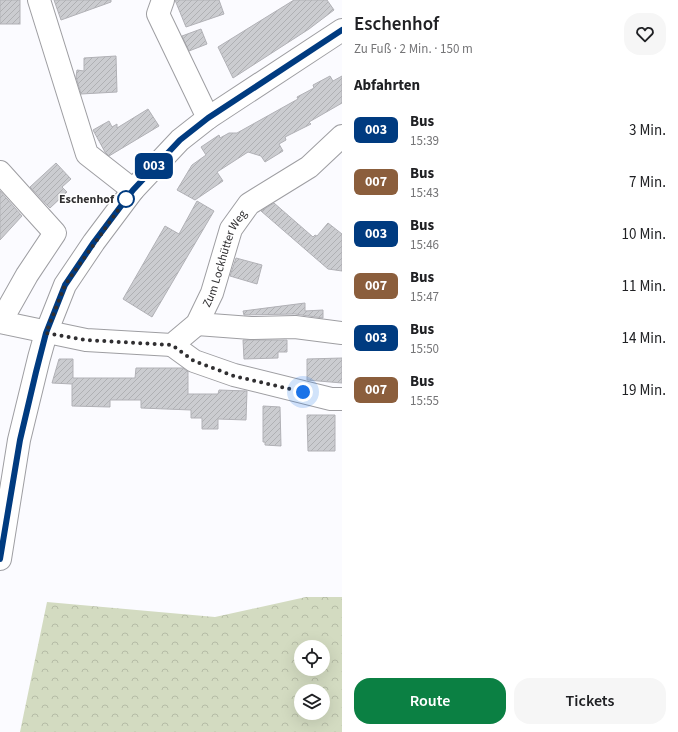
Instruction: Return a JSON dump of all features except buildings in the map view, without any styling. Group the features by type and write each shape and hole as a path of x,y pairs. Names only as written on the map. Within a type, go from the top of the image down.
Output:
{"street":[{"path":"39,0 87,154 133,190"},
{"path":"163,0 158,14 208,118"},
{"path":"0,559 20,440 46,333 65,285 94,242 133,190 180,140 208,118 340,37"},
{"name":"Zum Lockhütter Weg","path":"172,345 197,324 212,293 231,229 249,204 309,167 342,136"},
{"path":"0,172 54,233 27,275 1,321 46,333 86,340 172,345 194,361 234,376 331,398 342,399"},
{"path":"197,324 251,328 295,327 342,333"}],"green space":[{"path":"306,597 342,597 342,732 20,732 47,602 215,617"}],"bus line":[{"name":"003","path":"0,559 20,440 39,358 46,333 65,285 94,242 133,190 180,140 208,118 342,30"}],"place":[{"name":"Eschenhof","path":"126,199"}],"route":[{"path":"126,199 94,242 65,285 46,333 86,340 172,345 194,361 234,376 303,392"}]}
